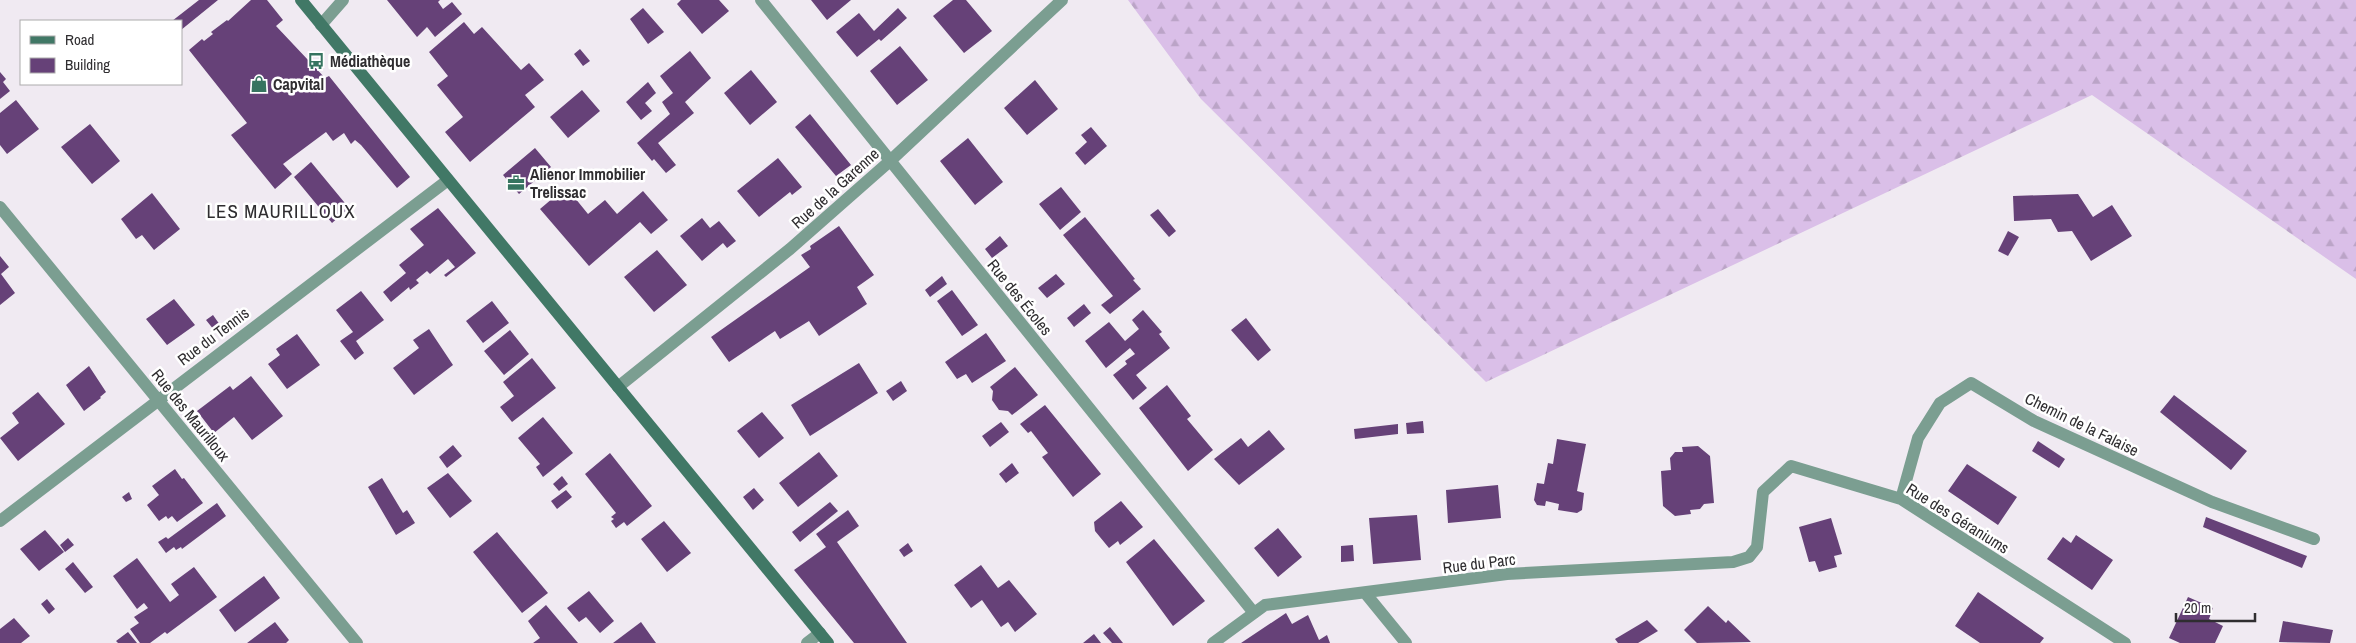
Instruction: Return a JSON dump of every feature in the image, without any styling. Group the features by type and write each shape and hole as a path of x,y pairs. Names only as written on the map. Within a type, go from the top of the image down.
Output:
{"main road":[{"path":"301,0 824,638"}],"street":[{"path":"321,25 343,0"},
{"name":"Rue des Écoles","path":"761,0 1254,613"},
{"name":"Rue de la Garenne","path":"618,387 790,249 890,161 1062,0"},
{"name":"Rue du Tennis","path":"0,521 448,180"},
{"name":"Rue des Maurilloux","path":"0,207 357,643"},
{"name":"Chemin de la Falaise","path":"1901,499 1918,438 1940,402 1970,383 2034,421 2212,502 2314,539"},
{"name":"Rue des Géraniums","path":"1757,548 1763,492 1791,466 1901,499 2124,643"},
{"name":"Rue du Parc","path":"1213,643 1265,605 1366,594 1507,574 1732,562 1749,557 1757,548"},
{"path":"1366,594 1406,643"},
{"path":"807,643 824,638"}],"green space":[{"path":"1128,0 2356,0 2356,279 2092,95 1486,382 1201,99"}],"building":[{"path":"199,0 218,0 182,29 182,20 173,20"},
{"path":"251,0 267,0 283,20 276,26 325,78 329,76 410,177 397,188 355,140 351,144 344,133 333,141 326,132 283,164 292,174 275,189 231,135 247,123 189,50 202,39 204,41 213,34 211,32 228,21"},
{"path":"387,0 440,0 438,2 443,9 452,2 462,14 435,37 427,27 417,37"},
{"path":"681,0 719,0 729,11 702,34 677,4"},
{"path":"811,0 851,0 827,20"},
{"path":"953,0 966,0 992,31 964,53 933,16"},
{"path":"643,8 664,32 648,44 630,19"},
{"path":"898,8 907,18 881,41 879,39 857,57 836,32 859,13 874,31"},
{"path":"464,22 474,34 482,27 521,70 529,63 544,80 525,95 535,107 470,162 445,132 463,117 437,85 448,76 429,52"},
{"path":"900,46 928,80 897,105 870,71"},
{"path":"580,49 590,61 583,66 574,54"},
{"path":"690,51 711,78 685,102 694,113 658,143 676,165 666,173 654,159 652,161 637,143 670,114 662,102 673,93 660,76"},
{"path":"751,70 777,102 750,125 724,93"},
{"path":"0,72 6,79 3,82 10,91 0,99"},
{"path":"1035,80 1058,109 1027,135 1004,108"},
{"path":"648,82 656,93 645,103 652,111 641,120 626,102"},
{"path":"582,90 600,111 568,138 550,117"},
{"path":"16,100 39,129 7,154 0,145 0,113"},
{"path":"810,114 851,165 836,176 795,127"},
{"path":"90,124 120,161 92,184 61,147"},
{"path":"1091,127 1107,146 1085,165 1075,153 1087,142 1081,135"},
{"path":"968,138 1003,182 975,205 940,161"},
{"path":"535,148 551,167 519,194 503,175"},
{"path":"778,158 802,187 792,195 790,192 759,217 737,191"},
{"path":"311,162 349,208 332,223 294,177"},
{"path":"566,187 588,214 605,200 617,214 643,191 668,220 651,234 640,222 589,266 540,209"},
{"path":"1061,187 1081,212 1060,230 1039,204"},
{"path":"152,193 180,229 154,250 142,235 136,239 121,219"},
{"path":"2078,194 2093,217 2112,205 2132,236 2091,261 2072,231 2058,232 2051,219 2014,221 2013,196"},
{"path":"438,208 476,253 446,277 444,275 455,267 448,259 430,274 427,271 416,280 419,283 410,290 409,287 391,302 383,292 406,273 399,265 424,245 410,229"},
{"path":"1158,209 1176,231 1169,237 1150,215"},
{"path":"1085,217 1141,289 1110,314 1101,305 1113,296 1063,235"},
{"path":"702,218 710,228 719,221 736,241 727,248 723,243 702,261 680,236"},
{"path":"839,226 874,275 857,287 867,304 819,336 809,321 780,339 775,331 729,362 711,337 810,267 801,255 811,249 810,246"},
{"path":"2008,231 2019,237 2008,256 1998,251"},
{"path":"1000,236 1008,246 992,258 985,249"},
{"path":"657,250 687,285 654,312 624,277"},
{"path":"0,256 9,267 1,274 15,293 0,305"},
{"path":"1056,274 1065,284 1047,298 1038,288"},
{"path":"942,276 947,284 930,297 925,290"},
{"path":"952,290 978,325 962,336 937,301"},
{"path":"361,291 384,320 356,341 364,353 355,360 340,341 353,332 336,310"},
{"path":"174,299 195,325 167,345 146,319"},
{"path":"492,301 509,323 483,343 466,321"},
{"path":"1084,304 1091,313 1074,327 1067,318"},
{"path":"1143,310 1162,332 1159,334 1170,348 1136,375 1147,388 1133,400 1113,375 1127,364 1125,361 1135,354 1130,348 1106,368 1085,341 1109,322 1125,341 1139,329 1132,320"},
{"path":"213,315 220,325 214,330 206,320"},
{"path":"1246,318 1271,350 1258,361 1231,330"},
{"path":"429,329 453,365 414,395 393,368 419,348 413,340"},
{"path":"510,330 529,354 504,375 484,351"},
{"path":"986,333 1006,361 972,383 966,374 957,379 945,362"},
{"path":"297,334 320,365 287,389 268,364 280,355 276,349"},
{"path":"532,358 556,388 512,422 500,407 514,396 503,382"},
{"path":"859,363 878,393 810,436 791,405"},
{"path":"89,366 106,392 84,411 66,385"},
{"path":"1015,367 1038,395 1012,415 1008,411 999,410 992,400 993,391 990,387"},
{"path":"251,376 283,416 252,440 234,417 214,433 197,411 230,386 233,390"},
{"path":"901,381 907,391 893,401 886,391"},
{"path":"1167,385 1191,416 1187,419 1213,450 1188,471 1139,408"},
{"path":"38,392 65,424 18,461 0,438 19,423 12,413"},
{"path":"2174,395 2247,451 2231,470 2160,412"},
{"path":"1045,405 1101,474 1073,497 1042,457 1048,453 1031,431 1028,433 1020,424"},
{"path":"762,412 784,438 759,458 737,431"},
{"path":"543,417 573,453 543,477 536,467 540,464 518,438"},
{"path":"1423,421 1424,433 1407,434 1406,423"},
{"path":"1001,422 1009,432 990,447 982,436"},
{"path":"1398,424 1398,434 1355,439 1354,429"},
{"path":"1269,430 1285,449 1239,485 1214,459 1241,438 1248,447"},
{"path":"1557,439 1586,444 1577,491 1584,493 1582,510 1577,513 1558,510 1559,504 1546,501 1545,506 1537,505 1534,500 1537,483 1544,484 1548,463 1553,464"},
{"path":"2038,441 2065,459 2059,468 2032,451"},
{"path":"453,445 462,456 447,468 439,457"},
{"path":"1698,446 1710,456 1714,503 1704,504 1700,509 1690,510 1691,514 1675,516 1663,506 1661,471 1671,470 1670,458 1675,452 1683,452 1682,447"},
{"path":"819,452 838,476 798,507 779,483"},
{"path":"610,453 652,506 627,526 624,522 616,528 611,521 614,519 611,517 616,513 585,474"},
{"path":"1012,463 1019,473 1006,483 999,474"},
{"path":"1967,464 2017,497 1998,525 1948,491"},
{"path":"175,469 203,503 177,522 172,516 168,519 166,516 159,521 147,505 159,495 152,486"},
{"path":"448,473 472,501 450,518 427,488"},
{"path":"562,476 568,484 559,491 553,484"},
{"path":"382,478 403,513 407,510 415,523 396,535 368,487"},
{"path":"1498,485 1501,518 1448,523 1446,490"},
{"path":"754,488 764,500 753,510 743,497"},
{"path":"566,490 572,497 557,509 551,501"},
{"path":"129,492 132,499 126,502 122,497"},
{"path":"1121,501 1143,527 1120,545 1118,541 1109,548 1095,531 1094,522"},
{"path":"830,502 838,511 800,542 792,532"},
{"path":"217,503 226,516 182,549 181,547 176,550 174,547 166,553 158,542 166,537 168,539"},
{"path":"848,510 859,526 837,542 907,643 854,643 794,570 826,547 816,534"},
{"path":"1417,515 1421,560 1373,564 1369,518"},
{"path":"2206,517 2307,556 2302,568 2203,527"},
{"path":"1831,518 1842,554 1834,556 1837,567 1819,572 1815,561 1809,562 1799,527"},
{"path":"664,521 691,553 667,572 641,539"},
{"path":"1278,528 1302,557 1278,577 1254,548"},
{"path":"45,530 64,552 39,571 20,549"},
{"path":"497,532 548,593 522,613 473,552"},
{"path":"2076,535 2113,560 2092,590 2047,559 2063,537 2071,543"},
{"path":"68,538 74,545 65,552 60,545"},
{"path":"1154,539 1205,601 1173,626 1126,562"},
{"path":"908,543 913,551 904,557 899,550"},
{"path":"1353,545 1354,561 1341,562 1341,546"},
{"path":"137,558 170,602 179,595 171,584 194,567 217,597 167,634 165,632 150,643 140,643 130,629 139,623 134,617 148,608 144,603 137,609 113,576"},
{"path":"73,562 93,587 85,593 65,569"},
{"path":"981,565 998,588 1009,580 1037,614 1015,632 1008,622 1001,627 982,600 971,608 954,585"},
{"path":"264,576 280,598 235,632 219,610"},
{"path":"589,591 614,621 600,633 586,617 579,622 567,608"},
{"path":"1978,592 2044,638 2040,643 1980,643 1955,626"},
{"path":"2188,597 2213,608 2209,619 2223,626 2215,643 2180,643 2169,638"},
{"path":"47,599 55,609 49,614 41,604"},
{"path":"546,605 578,643 533,643 540,638 528,621"},
{"path":"1708,606 1726,623 1728,620 1751,642 1697,643 1684,630"},
{"path":"1286,613 1292,624 1308,615 1319,640 1327,635 1330,643 1241,643"},
{"path":"14,618 30,636 21,643 0,643 0,629"},
{"path":"1647,620 1658,631 1638,643 1618,643 1615,639"},
{"path":"2283,621 2333,630 2330,643 2279,642"},
{"path":"275,622 289,640 286,643 247,643"},
{"path":"641,622 656,643 613,643"},
{"path":"1110,627 1123,643 1112,643 1103,633"},
{"path":"128,632 137,643 118,643 116,641"},
{"path":"1094,634 1101,643 1083,643"}],"place":[{"name":"Médiathèque","path":"316,61"},
{"name":"Capvital","path":"259,84"},
{"name":"Alienor Immobilier Trelissac","path":"516,183"}],"district":[{"name":"LES MAURILLOUX","path":"281,211"}]}
